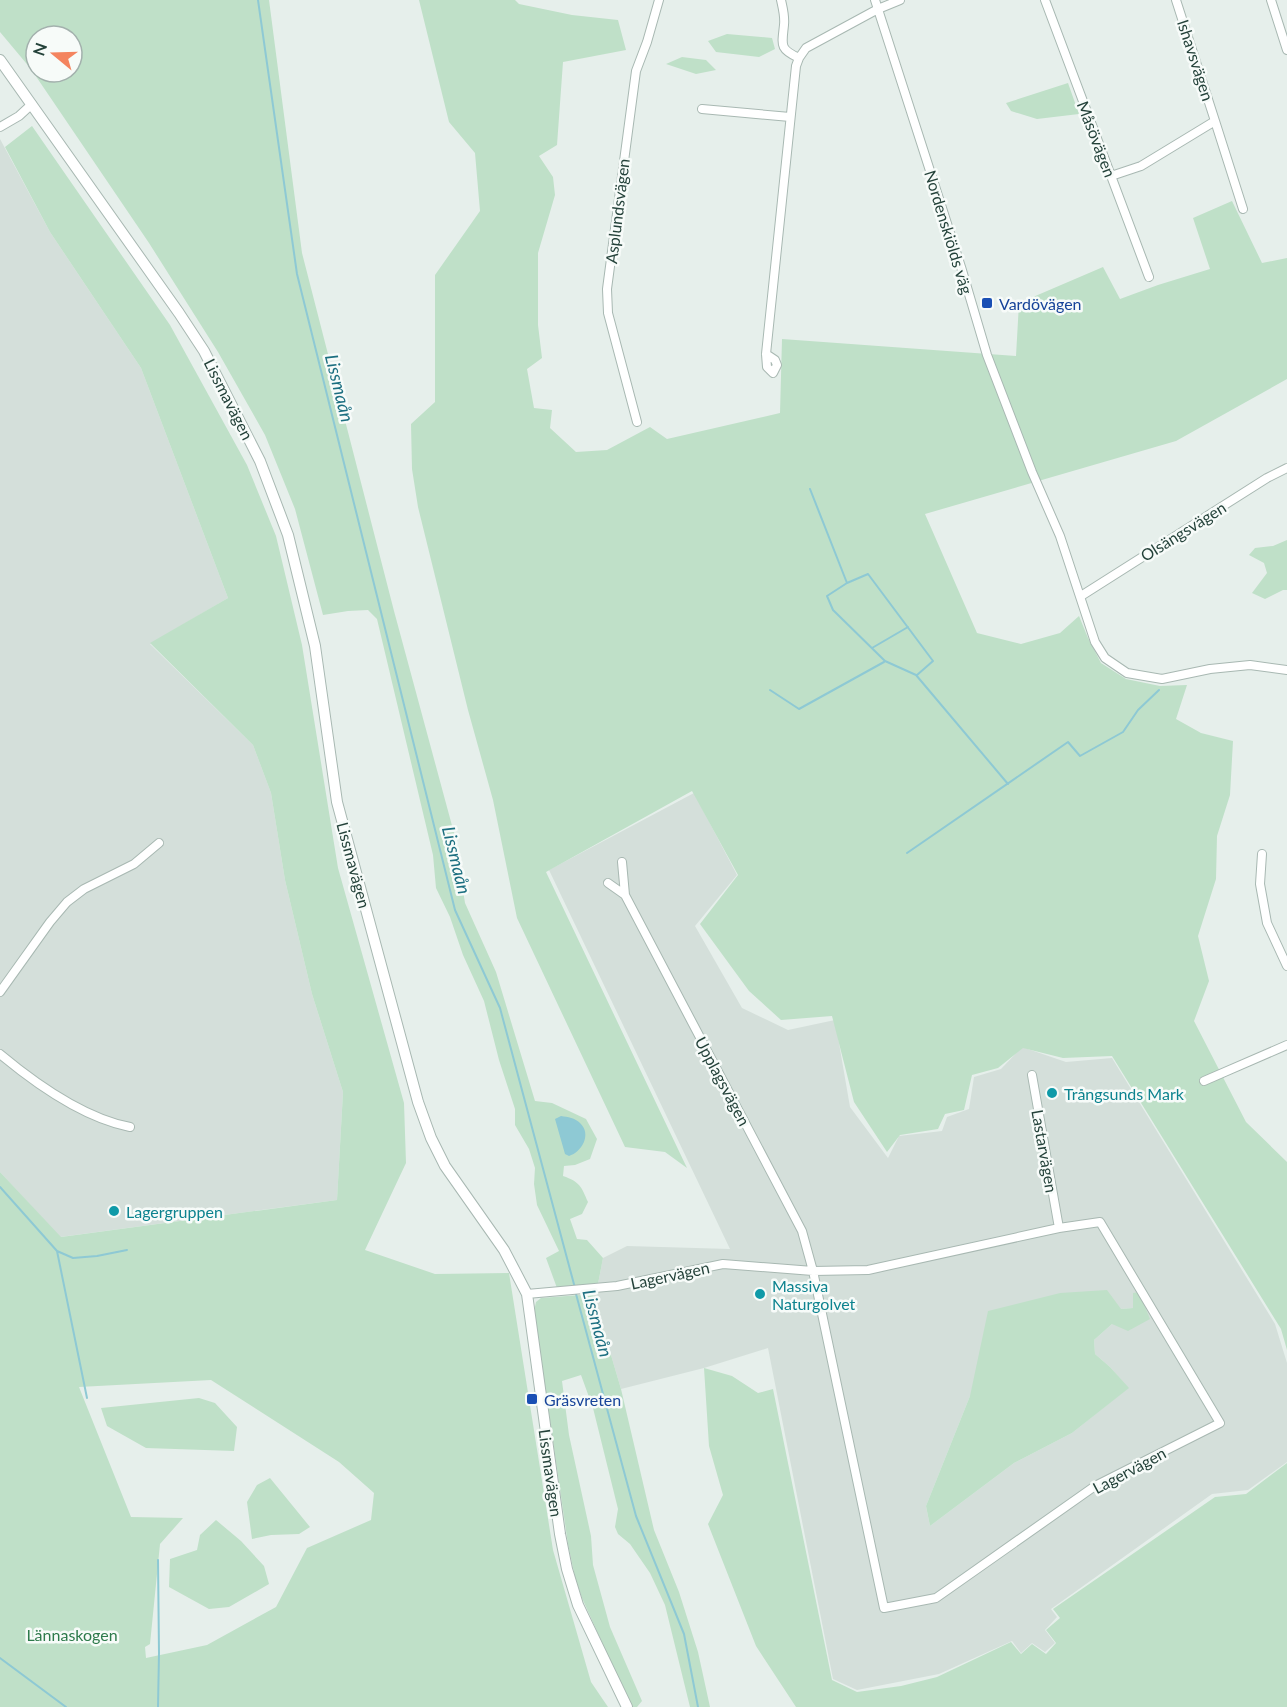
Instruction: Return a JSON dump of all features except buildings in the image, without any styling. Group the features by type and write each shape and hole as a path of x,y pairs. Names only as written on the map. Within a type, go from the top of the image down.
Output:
{"street":[{"name":"Asplundsvägen","path":"637,422 608,313 607,289 636,71 659,0"},
{"path":"781,0 784,12 781,39 783,48 799,58"},
{"path":"766,354 790,117 799,58 806,48 877,4 900,0"},
{"name":"Måsövägen","path":"1045,0 1149,278"},
{"name":"Ishavsvägen","path":"1176,0 1243,209"},
{"path":"1271,0 1287,50"},
{"name":"Nordenskiölds väg","path":"877,4 987,355 1032,472 1060,536 1095,642 1105,658 1127,673 1162,678 1210,669 1250,665 1287,670"},
{"name":"Lissmavägen","path":"0,60 204,351 260,461 291,546 315,646 337,801 418,1102 431,1138 445,1166 504,1250 527,1294 560,1534 567,1569 578,1605 627,1707"},
{"path":"0,127 19,116 32,104"},
{"path":"702,110 790,117"},
{"name":"Ishavsvägen","path":"1111,176 1141,166 1215,121"},
{"name":"Olsängsvägen","path":"1081,596 1267,478 1287,468"},
{"path":"0,992 67,902 84,889 134,864 159,843"},
{"path":"1262,854 1260,885 1267,924 1287,966"},
{"path":"622,862 625,895"},
{"path":"608,883 625,895"},
{"name":"Upplagsvägen","path":"625,895 802,1231 813,1271"},
{"path":"1204,1081 1287,1046"},
{"path":"0,1054 42,1086 77,1106 113,1123 130,1127"},
{"name":"Lastarvägen","path":"1032,1075 1059,1228"},
{"name":"Lagervägen","path":"527,1294 617,1286 723,1264 813,1271 868,1270 1059,1228 1100,1222 1220,1423 1095,1486 936,1598 884,1608 813,1271"}],"shaded area":[{"path":"0,139 50,232 141,368 228,598 150,644 253,745 271,793 285,880 312,994 343,1092 337,1200 60,1237 0,1172"},
{"path":"694,793 737,875 695,926 742,1008 788,1030 835,1020 850,1107 888,1158 899,1136 942,1131 947,1117 969,1109 974,1077 1001,1069 1022,1047 1066,1062 1112,1058 1275,1324 1287,1363 1287,1462 1248,1490 1212,1494 1051,1609 1057,1617 1045,1630 1055,1643 1045,1652 1032,1643 1021,1653 1012,1641 939,1674 857,1690 833,1679 768,1348 704,1368 621,1389 593,1294 598,1284 603,1258 627,1246 730,1249 549,870","holes":["1139,1292 1149,1319 1112,1324 1094,1340 1095,1354 1128,1388 1072,1433 1014,1463 930,1526 926,1506 970,1396 1121,1309 1133,1308"]}],"green space":[{"path":"0,0 269,0 302,253 454,833 465,903 496,972 535,1101 552,1103 586,1119 597,1139 590,1159 575,1165 564,1166 563,1176 579,1185 588,1202 582,1214 570,1219 577,1239 587,1240 603,1258 598,1284 557,1288 546,1258 559,1251 537,1205 534,1184 535,1168 529,1149 515,1125 515,1109 499,1060 484,1001 436,888 433,855 377,619 368,610 323,615 295,509 265,435 218,352 149,243 41,84 84,84 84,24 24,24 24,61 0,32"},
{"path":"419,0 515,0 519,4 572,15 618,20 626,50 563,62 557,145 539,156 553,177 555,195 538,253 538,325 542,358 527,369 534,408 552,410 550,428 576,452 607,450 650,427 667,439 780,413 782,339 1016,356 1019,303 1103,267 1120,299 1210,269 1193,218 1232,201 1262,263 1287,258 1287,379 1176,441 925,514 977,633 1021,644 1060,633 1079,616 1101,663 1126,679 1160,686 1187,685 1176,719 1201,733 1233,741 1230,795 1217,836 1216,879 1198,936 1209,981 1194,1021 1246,1122 1287,1162 1287,1350 1281,1329 1112,1056 1063,1058 1023,1048 998,1068 972,1075 964,1110 945,1114 938,1129 900,1135 887,1152 854,1102 832,1016 781,1020 749,991 700,924 738,875 692,791 546,872 687,1168 665,1152 625,1147 517,918 493,800 468,710 418,507 412,469 411,424 435,402 435,275 480,211 475,153 449,122"},
{"path":"727,34 772,38 775,49 759,57 716,52 708,41"},
{"path":"682,57 706,60 716,70 696,74 666,64"},
{"path":"1068,83 1079,114 1037,119 1011,111 1006,103"},
{"name":"Lännaskogen","path":"32,126 170,325 247,465 276,536 302,645 338,868 404,1103 406,1163 365,1250 435,1274 509,1273 553,1550 591,1682 608,1707 0,1707 0,1172 61,1237 337,1200 343,1092 312,994 285,880 271,793 253,745 150,643 228,598 141,368 50,232 5,147","holes":["211,1380 339,1462 374,1493 371,1520 307,1548 276,1607 207,1645 146,1658 145,1647 150,1644 160,1544 183,1518 131,1517 79,1387"]},
{"path":"1287,540 1287,590 1265,599 1252,593 1267,573 1264,563 1249,555 1255,548 1273,546"},
{"path":"1107,1290 1121,1309 1133,1308 1133,1293 1139,1292 1150,1319 1128,1331 1112,1324 1094,1340 1095,1354 1129,1388 1072,1433 1014,1463 930,1526 926,1506 970,1396 988,1311 1060,1293"},
{"path":"593,1294 621,1389 654,1530 679,1592 698,1652 710,1707 690,1707 665,1605 650,1573 630,1544 618,1534 615,1527 618,1509 593,1408 581,1375 562,1381 569,1435 591,1536 593,1565 610,1627 642,1701 637,1707 631,1707 582,1598 575,1577 568,1544 534,1311 536,1302 541,1298"},
{"path":"704,1368 732,1376 758,1393 773,1389 832,1680 857,1692 901,1686 937,1677 1011,1642 1021,1654 1032,1644 1046,1654 1056,1643 1046,1630 1060,1618 1053,1609 1215,1497 1246,1494 1287,1463 1287,1707 796,1707 756,1646 708,1524 723,1495 709,1446"},
{"path":"199,1398 215,1403 237,1427 234,1451 146,1448 107,1426 101,1408"},
{"path":"270,1478 310,1527 299,1534 271,1535 252,1539 247,1502 257,1485"},
{"path":"216,1520 241,1541 264,1566 269,1584 229,1607 209,1609 169,1587 170,1559 197,1550 200,1535"}],"water":[{"path":"561,1116 578,1121 584,1127 585,1132 581,1147 569,1156 565,1154 555,1119"}],"waterway":[{"name":"Lissmaån","path":"258,0 297,274 455,910 500,1008 575,1288"},
{"path":"810,489 847,583 868,574 933,661 917,675"},
{"path":"847,583 827,596 833,610 885,661 916,675 1008,784"},
{"path":"872,648 908,627"},
{"path":"770,690 799,709 884,662"},
{"path":"907,853 1068,742 1080,756 1123,732 1138,710 1159,690"},
{"path":"0,1187 57,1251"},
{"path":"87,1398 57,1251 73,1258 127,1250"},
{"name":"Lissmaån","path":"576,1294 636,1516 684,1634 698,1707"},
{"path":"158,1560 158,1707"},
{"path":"0,1658 66,1707"}],"place":[{"name":"Vardövägen","path":"987,303"},
{"name":"Trångsunds Mark","path":"1052,1093"},
{"name":"Lagergruppen","path":"114,1211"},
{"name":"Massiva Naturgolvet","path":"760,1294"},
{"name":"Gräsvreten","path":"532,1399"}]}
